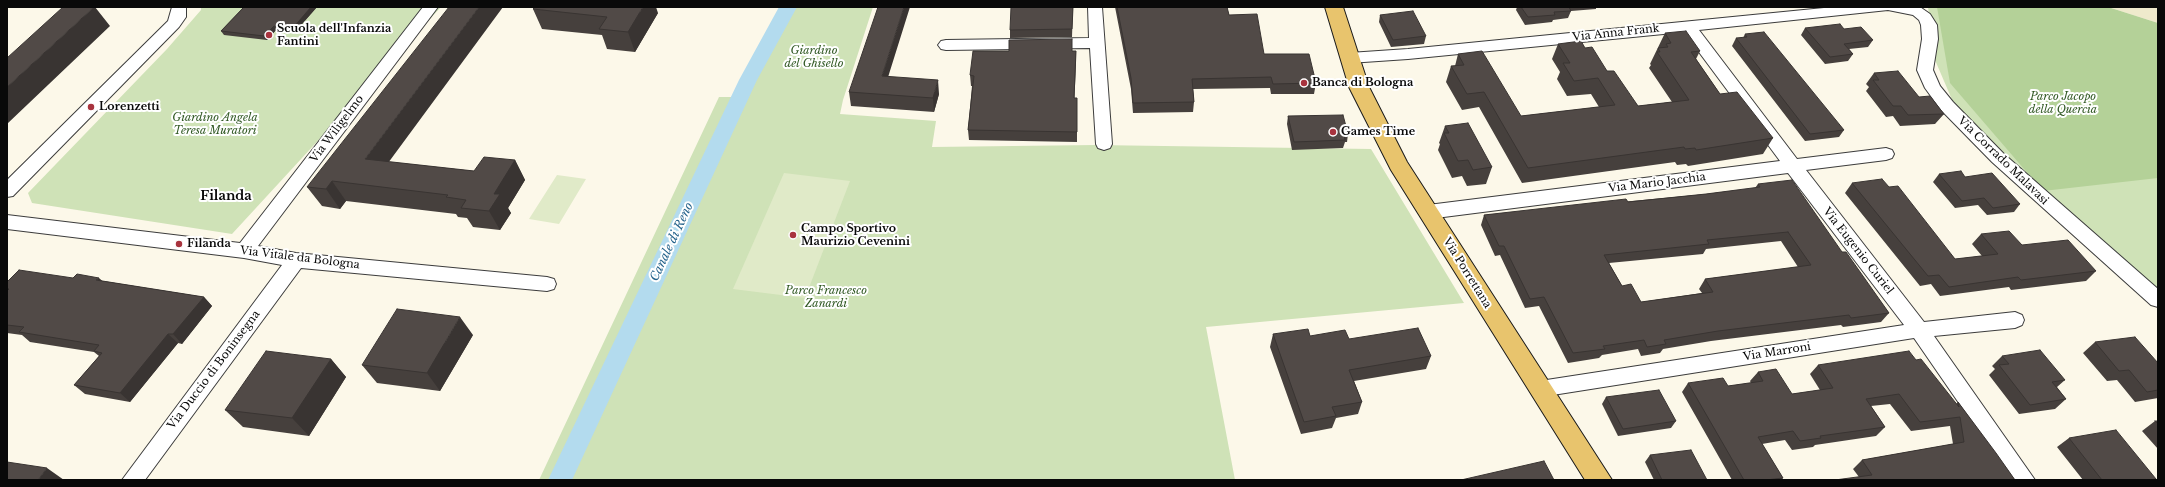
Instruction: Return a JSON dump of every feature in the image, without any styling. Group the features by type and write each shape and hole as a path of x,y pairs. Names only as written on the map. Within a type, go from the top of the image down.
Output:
{"main road":[{"name":"Via Porrettana","path":"1334,7 1359,87 1398,165 1599,480"}],"street":[{"path":"7,191 174,24 178,17 179,7"},
{"name":"Via Wiligelmo","path":"244,251 431,7"},
{"path":"1095,7 1096,43 1104,144"},
{"name":"Via Anna Frank","path":"1349,58 1408,54 1883,7"},
{"name":"Via Corrado Malavasi","path":"1894,7 1917,12 1927,21 1930,39 1925,70 1933,88 1947,106 1998,158 2158,300"},
{"name":"Via Eugenio Curiel","path":"1688,26 1792,165 1919,330 2024,480"},
{"path":"946,45 1096,43"},
{"name":"Via Mario Jacchia","path":"1428,212 1886,154"},
{"name":"Via Vitale da Bologna","path":"7,222 244,251 296,260 547,284"},
{"name":"Via Duccio di Boninsegna","path":"133,480 296,260"},
{"name":"Via Marroni","path":"1540,388 1919,330 2015,320"}],"shaded area":[{"path":"2108,7 2158,7 2158,23"}],"green space":[{"name":"Giardino Angela Teresa Muratori","path":"201,7 441,7 232,234 32,203 28,193 167,49 201,10"},
{"name":"Parco Francesco Zanardi","path":"796,7 873,7 843,100 840,114 936,121 932,147 1095,145 1371,149 1464,303 1206,327 1235,480 539,480 719,97 744,97"},
{"name":"Parco Jacopo della Quercia","path":"1928,7 2027,7 2158,41 2158,295 1959,116 1935,60"},
{"name":"Parco Jacopo della Quercia","path":"1937,7 2108,7 2158,23 2158,178 2043,191 1950,83"},
{"name":"Campo Sportivo Maurizio Cevenini","path":"784,173 850,181 805,298 733,289"},
{"path":"557,175 586,179 559,224 529,219"}],"building":[{"path":"63,7 94,7 7,87 7,58"},
{"path":"244,7 311,7 293,28 274,26 264,36 221,31"},
{"path":"449,7 479,7 365,159 474,171 484,157 515,160 494,194 500,194 489,211 461,208 466,200 446,197 448,195 332,181 326,189 307,187"},
{"path":"535,7 643,7 628,32 599,29 607,17 533,9"},
{"path":"878,7 904,7 882,76 938,80 933,98 849,92"},
{"path":"1011,7 1073,7 1072,29 1010,30"},
{"path":"1117,7 1227,7 1229,15 1257,14 1264,54 1309,54 1316,83 1273,84 1271,77 1192,79 1194,102 1133,103 1131,78"},
{"path":"1521,7 1569,7 1571,11 1554,12 1555,15 1528,17"},
{"path":"1413,11 1426,36 1393,40 1380,15"},
{"path":"1840,24 1844,29 1861,27 1873,40 1844,44 1853,54 1830,57 1805,28"},
{"path":"1686,31 1700,51 1691,52 1720,94 1737,92 1773,138 1696,150 1695,148 1685,149 1684,147 1528,168 1484,92 1467,94 1451,66 1464,65 1458,54 1482,51 1521,116 1615,105 1598,78 1574,81 1563,63 1570,63 1558,44 1581,41 1585,48 1592,47 1607,71 1614,71 1638,106 1689,100 1657,52 1660,52 1658,48 1668,47 1666,44 1671,43 1665,33"},
{"path":"1764,32 1844,130 1810,134 1736,38 1747,37 1745,34"},
{"path":"1072,39 1072,51 1076,51 1074,98 1077,98 1077,132 968,130 974,76 970,75 973,51 1009,51 1009,40"},
{"path":"1898,71 1919,97 1930,96 1944,114 1908,115 1901,106 1893,106 1873,80 1879,80 1874,73"},
{"path":"1343,115 1348,134 1344,134 1345,140 1294,142 1288,116"},
{"path":"1468,123 1492,167 1473,170 1468,160 1458,161 1444,133 1449,133 1445,126"},
{"path":"1961,171 1965,177 1992,173 2020,204 1993,208 1984,198 1962,201 1939,174"},
{"path":"1882,179 1889,187 1898,186 1955,259 1998,254 1981,234 2009,231 2022,245 2068,240 2096,271 2021,280 2018,277 1949,287 1939,275 1928,276 1852,183"},
{"path":"1792,180 1842,252 1846,252 1889,313 1851,318 1849,315 1718,331 1664,340 1666,344 1647,347 1644,340 1603,346 1605,349 1573,353 1544,297 1530,299 1504,246 1499,246 1484,215 1626,199 1628,202 1706,194 1760,187 1758,184","holes":["1788,232 1811,265 1705,279 1713,292 1641,302 1631,284 1622,286 1604,255 1709,244 1707,240"]},
{"path":"19,270 73,278 77,274 99,278 96,280 204,297 173,334 168,334 120,393 74,385 102,353 94,351 99,345 19,332 24,327 7,325 7,291 9,289 7,289 7,282"},
{"path":"397,309 460,317 427,373 362,365"},
{"path":"1418,328 1431,356 1349,370 1362,402 1332,407 1336,416 1304,422 1273,334 1308,329 1310,336 1345,330 1349,339"},
{"path":"2135,337 2158,363 2158,390 2147,392 2129,370 2119,371 2095,342"},
{"path":"2040,350 2065,380 2052,382 2066,399 2030,405 1999,365 2009,364 2002,356"},
{"path":"266,351 331,359 292,418 225,410"},
{"path":"1909,351 1916,360 1921,359 1959,407 1958,402 2015,480 1835,480 1872,475 1862,460 1964,442 1960,417 1920,422 1899,394 1866,399 1885,427 1820,436 1821,438 1800,441 1793,431 1758,437 1783,478 1744,480 1688,383 1723,378 1728,386 1763,381 1758,372 1776,369 1792,394 1833,388 1818,365"},
{"path":"1659,390 1676,421 1623,429 1606,397"},
{"path":"2116,430 2156,479 2102,480 2069,438"},
{"path":"1691,450 1707,480 1662,480 1650,455"},
{"path":"1544,461 1554,480 1461,480"},
{"path":"7,462 47,468 38,480 7,480"}],"waterway":[{"name":"Canale di Reno","path":"560,480 748,80 788,7"}],"place":[{"name":"Scuola dell'Infanzia Fantini","path":"269,35"},
{"name":"Banca di Bologna","path":"1304,83"},
{"name":"Lorenzetti","path":"91,107"},
{"name":"Games Time","path":"1333,132"},
{"name":"Campo Sportivo Maurizio Cevenini","path":"793,235"},
{"name":"Filanda","path":"179,244"}],"district":[{"name":"Filanda","path":"226,196"}],"park label":[{"name":"Giardino del Ghisello","path":"814,57"}]}
